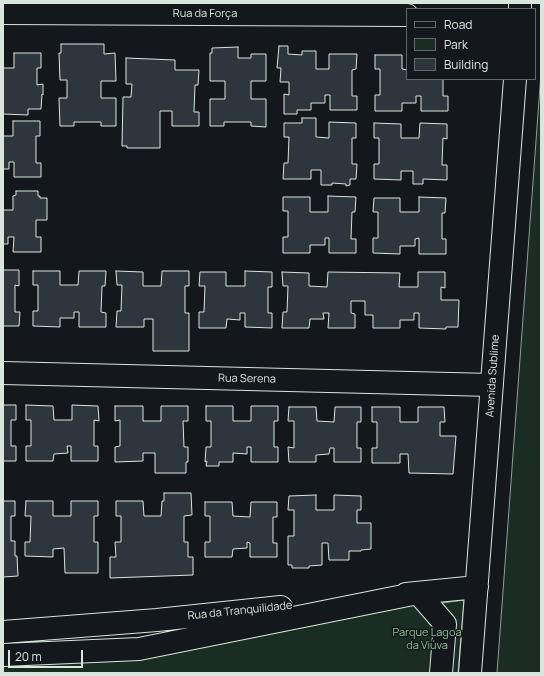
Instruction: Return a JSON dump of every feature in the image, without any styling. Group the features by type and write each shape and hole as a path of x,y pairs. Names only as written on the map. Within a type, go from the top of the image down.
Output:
{"street":[{"name":"Rua da Força","path":"3,13 406,15"},
{"name":"Avenida Sublime","path":"470,673 515,80"},
{"name":"Rua Serena","path":"3,373 492,385"},
{"name":"Rua da Tranquilidade","path":"3,632 157,620 477,586"},
{"path":"3,655 139,648 418,593 445,624 441,673"}],"green space":[{"path":"541,73 541,673 497,673"},
{"name":"Parque Lagoa da Viúva","path":"418,593 428,605 464,600 458,673 3,673 3,655 139,649"}],"building":[{"path":"61,44 104,44 104,54 115,53 116,81 101,81 101,98 116,98 116,126 101,126 101,122 74,122 74,126 60,126 59,98 67,98 67,80 60,80 59,53 61,53"},
{"path":"279,46 288,46 288,54 302,55 302,51 316,51 316,69 329,69 329,54 357,54 356,69 352,70 352,96 357,96 357,110 330,110 330,95 325,95 325,103 311,103 311,110 297,110 297,114 284,114 284,94 289,95 289,82 280,82 281,68 277,68"},
{"path":"238,47 238,58 251,58 251,54 266,54 266,81 251,81 251,99 266,99 266,127 251,126 251,122 224,122 224,126 210,126 210,99 225,99 225,81 210,81 210,53 212,53 212,48"},
{"path":"14,53 41,53 41,68 37,68 37,85 43,84 41,109 28,109 28,115 3,114 3,68 14,68"},
{"path":"375,55 402,55 402,69 406,70 406,80 443,80 443,96 448,96 448,111 421,111 421,96 416,96 416,103 402,103 402,111 375,111 375,95 380,95 380,69 375,69"},
{"path":"126,58 175,60 175,70 199,70 198,85 195,85 194,112 199,112 199,126 172,126 172,111 160,111 160,148 127,148 127,146 122,146 123,97 131,97 132,84 126,84"},
{"path":"302,118 316,118 316,137 329,138 329,122 356,123 356,138 352,138 352,164 357,164 356,179 350,179 350,185 346,186 346,184 332,183 332,185 321,185 321,170 311,170 311,179 283,179 284,163 288,163 289,137 284,137 284,123 302,123"},
{"path":"13,121 40,121 40,136 36,136 36,163 41,163 41,177 14,177 14,162 9,162 9,169 3,169 3,136 13,136"},
{"path":"374,123 401,124 401,138 419,138 420,123 447,124 447,139 443,138 442,165 447,165 447,180 423,179 423,184 413,184 413,171 401,171 401,180 374,179 374,164 379,164 379,138 374,138"},
{"path":"16,191 38,191 38,196 40,196 40,198 47,198 47,220 36,220 36,237 41,237 41,252 13,252 14,237 8,237 8,244 3,244 3,210 13,210 13,196 16,195"},
{"path":"328,196 356,197 355,212 352,212 351,239 356,239 356,253 329,253 329,238 325,238 325,245 310,245 310,253 283,253 283,237 288,237 288,211 283,211 283,197 310,197 310,212 328,212"},
{"path":"419,197 446,198 445,213 442,213 442,239 446,239 446,254 419,254 419,238 415,239 415,246 400,246 400,254 373,253 373,238 378,238 378,212 373,212 374,198 400,198 400,212 419,212"},
{"path":"3,270 19,270 19,286 15,285 15,312 20,312 19,326 3,326"},
{"path":"33,271 60,271 60,285 78,285 79,271 106,271 105,286 102,286 101,312 106,313 106,327 79,327 79,312 74,312 74,318 60,318 60,327 33,326 33,311 38,311 38,285 33,285"},
{"path":"116,271 143,272 143,286 161,286 162,271 189,271 189,286 185,286 185,313 189,313 189,351 153,351 153,319 144,319 144,327 116,327 117,311 121,311 122,285 117,285"},
{"path":"245,271 272,272 272,287 268,287 268,313 272,313 272,328 245,327 245,313 240,313 240,320 227,319 226,328 199,328 199,312 204,312 205,286 199,286 200,272 226,272 226,286 245,286"},
{"path":"282,272 309,273 309,286 327,287 328,272 400,273 399,287 418,287 418,272 445,272 445,288 441,287 441,300 459,300 458,327 446,327 446,329 419,328 419,313 414,313 414,320 400,320 400,328 373,328 373,315 365,315 365,301 351,301 351,313 355,314 355,328 328,328 329,313 323,313 324,319 310,319 309,328 282,328 283,312 287,312 288,286 283,286"},
{"path":"3,405 16,405 16,420 11,420 11,446 16,446 16,461 3,461"},
{"path":"26,405 53,406 54,420 72,420 72,405 98,406 99,421 94,420 94,446 98,446 98,461 71,461 71,446 67,446 68,453 54,454 53,461 26,461 26,446 31,446 31,420 26,420"},
{"path":"115,406 143,406 143,421 161,421 161,406 188,406 188,421 183,421 184,447 188,447 186,473 155,473 155,453 143,453 143,461 115,462 115,447 120,446 120,420 115,421"},
{"path":"206,406 233,406 233,421 251,421 251,406 278,406 278,421 274,421 274,447 278,447 278,462 251,462 251,447 247,447 247,454 233,453 233,462 219,462 219,466 206,466 206,447 211,447 211,421 206,421"},
{"path":"289,407 316,407 317,421 334,422 335,407 361,407 361,422 357,422 357,448 361,448 361,462 334,462 334,448 330,448 329,454 316,455 316,462 289,462 288,447 294,448 294,421 288,421"},
{"path":"372,407 400,407 400,422 418,422 418,407 444,407 445,422 440,422 440,436 456,436 453,474 409,473 408,454 400,454 400,463 372,463 372,448 377,448 377,422 372,422"},
{"path":"164,493 191,493 192,515 184,516 184,542 188,542 188,557 193,557 193,575 110,578 110,557 116,557 115,542 121,542 121,516 116,516 116,501 143,501 144,516 161,516"},
{"path":"316,495 316,510 334,510 334,495 361,496 361,510 357,510 357,523 371,523 371,549 349,551 349,560 329,560 328,543 322,543 322,565 309,566 309,568 292,568 292,565 288,565 288,536 294,536 294,510 288,510 289,496"},
{"path":"3,501 15,501 15,516 11,516 11,541 15,541 15,556 17,556 18,576 3,577"},
{"path":"26,501 53,501 53,516 71,516 71,501 98,501 98,516 94,516 94,542 98,542 98,573 65,573 64,548 53,549 53,557 25,556 25,542 30,542 31,516 25,516"},
{"path":"205,502 232,502 233,516 250,517 251,502 277,502 277,517 273,517 273,543 277,543 277,557 250,557 250,543 247,542 247,548 233,549 232,557 205,557 205,542 210,542 210,516 205,516"}]}
